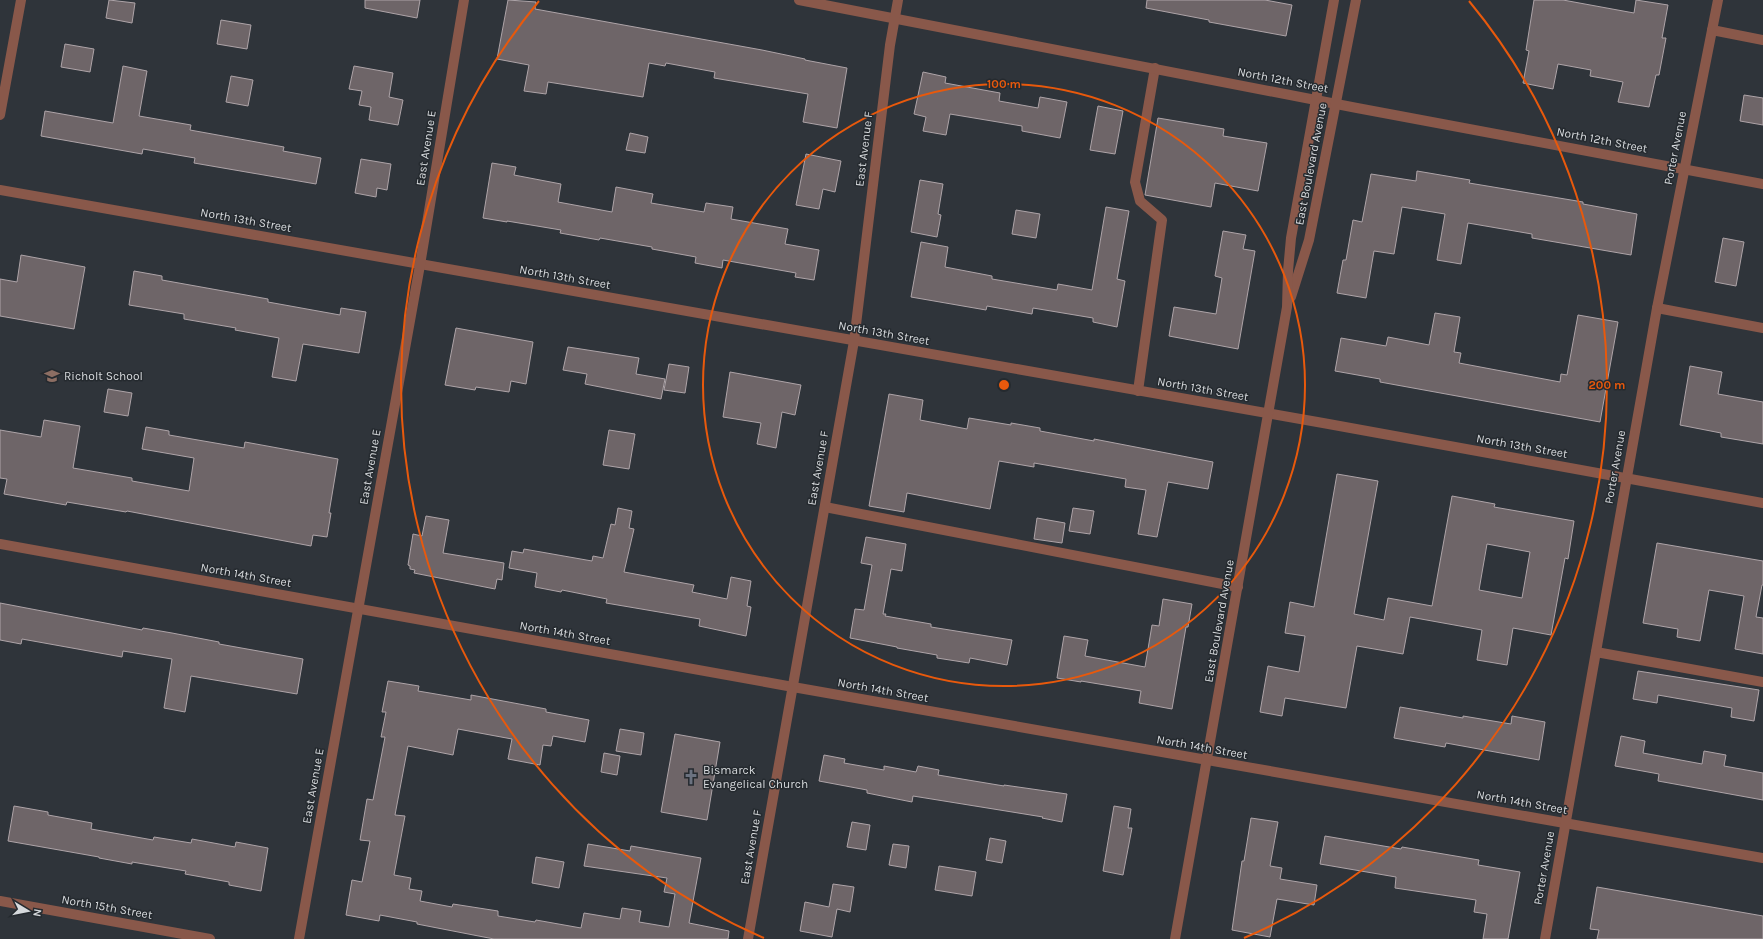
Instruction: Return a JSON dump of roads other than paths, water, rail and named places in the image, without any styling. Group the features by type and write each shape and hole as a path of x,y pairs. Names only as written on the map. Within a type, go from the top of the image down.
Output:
{"street":[{"path":"0,115 21,0"},
{"name":"East Avenue E","path":"300,939 420,265 464,0"},
{"name":"North 12th Street","path":"799,0 894,17 1316,100 1763,184"},
{"name":"East Avenue F","path":"748,939 854,341 894,17 898,0"},
{"name":"East Boulevard Avenue","path":"1175,939 1287,307 1291,238 1334,0"},
{"name":"East Boulevard Avenue","path":"1287,307 1300,272 1309,240 1356,0"},
{"name":"Porter Avenue","path":"1545,939 1657,308 1718,0"},
{"path":"1712,30 1763,40"},
{"path":"1138,390 1162,220 1140,201 1135,182 1155,68"},
{"name":"North 13th Street","path":"0,190 1138,390 1763,503"},
{"path":"1657,308 1763,328"},
{"path":"825,508 1238,587"},
{"name":"North 14th Street","path":"0,544 1207,761 1763,858"},
{"path":"1596,652 1763,682"},
{"name":"North 15th Street","path":"0,901 210,939"}],"place":[{"name":"Richolt School","path":"52,376"},
{"name":"Bismarck Evangelical Church","path":"691,777"}]}
